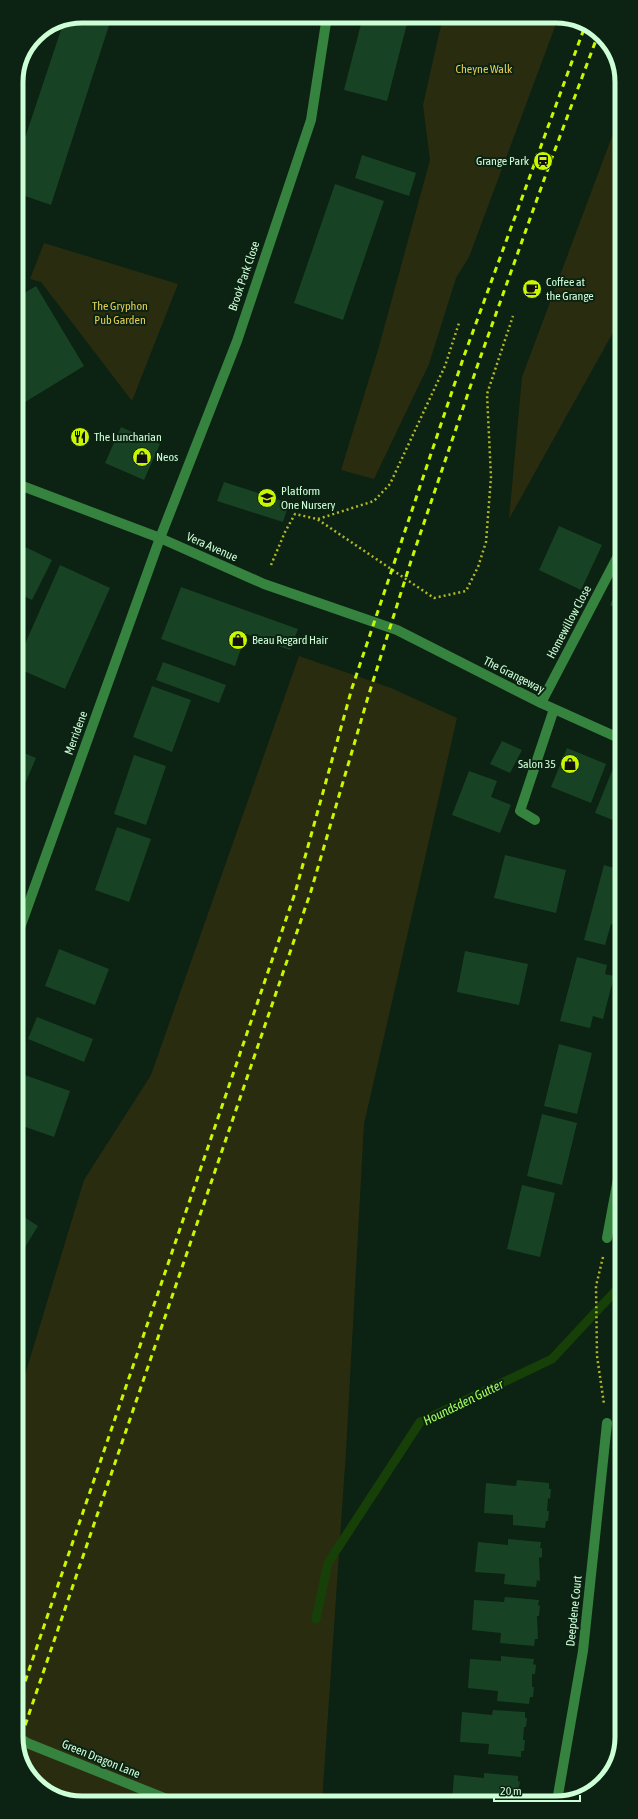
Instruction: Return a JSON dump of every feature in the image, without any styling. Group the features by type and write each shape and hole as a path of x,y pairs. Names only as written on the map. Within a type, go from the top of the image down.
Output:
{"street":[{"name":"Brook Park Close","path":"160,538 237,341 311,120 326,23"},
{"name":"Vera Avenue","path":"23,486 160,538 264,584 397,630"},
{"name":"Merridene","path":"23,919 160,538"},
{"name":"Homewillow Close","path":"541,703 615,562"},
{"name":"The Grangeway","path":"397,630 541,703 615,736"},
{"path":"535,820 520,811 554,709"},
{"path":"607,1238 615,1195"},
{"name":"Deepdene Court","path":"557,1796 583,1651 607,1423"},
{"name":"Green Dragon Lane","path":"23,1741 159,1796"}],"path":[{"path":"264,584 285,532 295,514 318,519 434,598 466,591 478,567 486,542 491,477 487,394 513,316"},
{"path":"318,519 374,501 390,484 445,366 459,322"},
{"path":"607,1238 596,1286 597,1356 607,1423"}],"green space":[{"name":"Cheyne Walk","path":"441,23 556,23 469,257 456,278 429,364 374,479 341,470 378,350 430,160 423,105"},
{"path":"615,128 615,329 509,519 522,377"},
{"name":"The Gryphon Pub Garden","path":"44,243 178,284 132,401 41,282 30,279"},
{"path":"299,656 391,688 457,718 364,1124 346,1451 322,1796 78,1796 67,1794 53,1788 43,1781 33,1770 25,1752 23,1737 23,1381 84,1180 151,1075"}],"building":[{"path":"82,23 110,23 51,205 23,195 23,144 62,27 71,24"},
{"path":"361,23 407,23 387,101 344,90"},
{"path":"362,155 416,173 409,196 355,178"},
{"path":"335,184 384,201 343,320 294,303"},
{"path":"36,286 84,366 23,403 23,294"},
{"path":"121,427 160,444 144,480 105,463"},
{"path":"224,482 289,503 283,522 217,501"},
{"path":"559,526 602,545 581,590 539,570"},
{"path":"23,546 52,560 32,600 23,596"},
{"path":"60,565 110,588 65,689 23,671 23,648"},
{"path":"181,587 298,629 290,650 246,634 235,666 161,639"},
{"path":"615,595 615,608 610,605"},
{"path":"163,662 226,685 219,703 156,680"},
{"path":"152,686 191,700 172,752 133,737"},
{"path":"502,741 522,750 510,773 490,764"},
{"path":"567,748 606,764 591,803 551,787"},
{"path":"23,753 36,758 23,789"},
{"path":"134,755 166,766 146,825 114,814"},
{"path":"469,771 497,781 491,797 511,805 500,833 452,815"},
{"path":"612,771 615,772 615,821 595,813"},
{"path":"117,827 151,839 129,902 95,890"},
{"path":"505,855 566,870 556,913 494,898"},
{"path":"604,865 615,868 615,925 611,924 605,945 584,940"},
{"path":"59,949 109,969 95,1005 45,986"},
{"path":"465,951 528,964 519,1005 457,992"},
{"path":"577,957 607,965 605,974 614,976 603,1019 593,1016 590,1028 560,1021"},
{"path":"37,1017 93,1039 84,1062 28,1039"},
{"path":"559,1044 592,1053 577,1114 544,1106"},
{"path":"23,1074 70,1091 54,1137 23,1126"},
{"path":"542,1114 577,1123 562,1185 527,1176"},
{"path":"522,1185 555,1193 540,1257 507,1249"},
{"path":"23,1216 38,1226 23,1250"},
{"path":"517,1480 549,1483 549,1489 551,1489 550,1499 548,1498 548,1521 546,1521 545,1528 513,1525 513,1515 484,1513 486,1483 516,1486"},
{"path":"508,1539 541,1542 540,1548 542,1548 542,1557 539,1558 540,1581 537,1580 536,1587 504,1584 505,1574 475,1572 478,1542 508,1545"},
{"path":"505,1597 539,1600 539,1616 537,1616 538,1639 535,1639 534,1646 500,1643 501,1633 472,1630 474,1600 504,1602"},
{"path":"501,1656 534,1659 533,1664 536,1665 535,1674 532,1674 532,1687 534,1687 533,1697 530,1697 529,1704 497,1701 498,1691 468,1688 470,1659 501,1661"},
{"path":"493,1710 525,1712 525,1718 527,1718 526,1727 524,1727 524,1751 521,1751 521,1757 488,1754 489,1744 460,1742 462,1712 492,1715"},
{"path":"484,1773 518,1776 518,1781 520,1782 517,1796 452,1796 454,1775 484,1778"}],"waterway":[{"name":"Houndsden Gutter","path":"316,1619 328,1563 420,1422 552,1359 615,1291"}],"railway":[{"path":"23,1687 295,893 352,688 464,356 583,30"},
{"path":"23,1731 311,891 368,697 411,561 478,364 596,39"}],"place":[{"name":"Grange Park","path":"543,161"},
{"name":"Coffee at the Grange","path":"532,289"},
{"name":"The Luncharian","path":"80,437"},
{"name":"Neos","path":"142,457"},
{"name":"Platform One Nursery","path":"267,498"},
{"name":"Beau Regard Hair","path":"238,640"},
{"name":"Salon 35","path":"570,764"}]}
